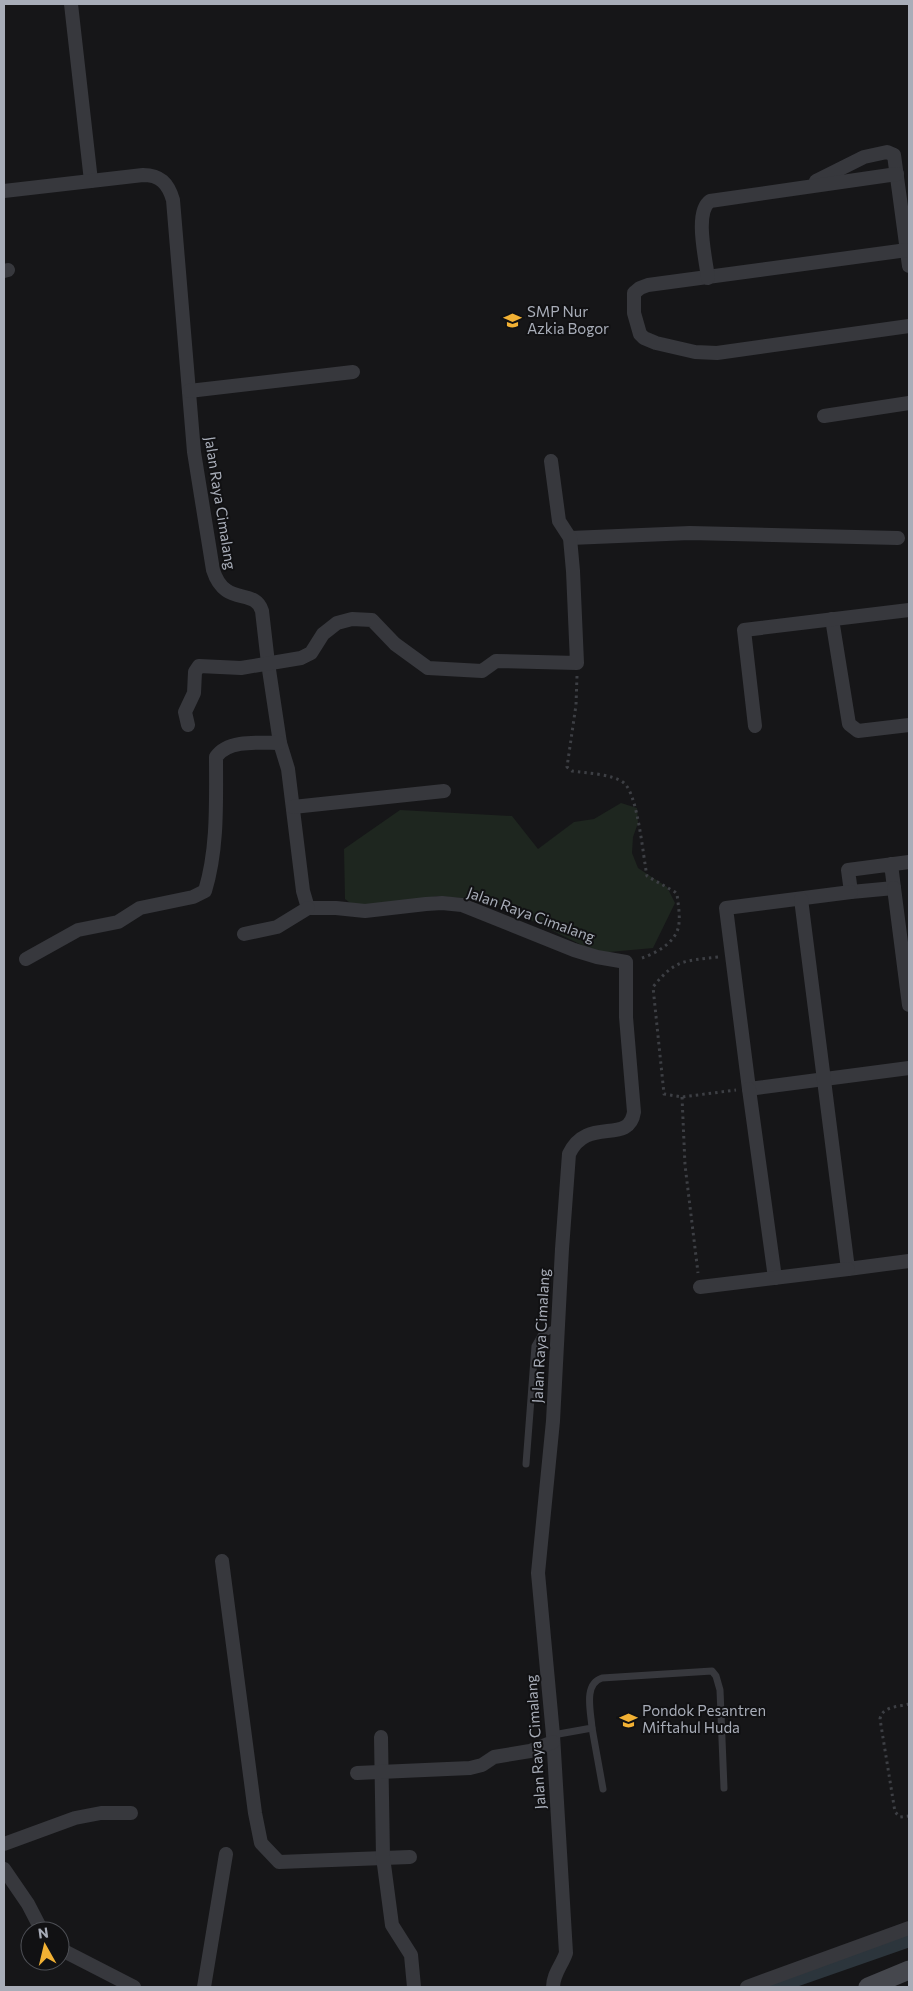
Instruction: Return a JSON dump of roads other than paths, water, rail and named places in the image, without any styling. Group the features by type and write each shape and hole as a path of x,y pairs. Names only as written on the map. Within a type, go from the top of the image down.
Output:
{"main road":[{"path":"868,1987 909,1970"}],"street":[{"path":"71,4 91,181"},
{"path":"805,186 864,157 887,152 894,155 909,266"},
{"path":"708,278 702,222 704,207 707,203 717,199 897,174"},
{"name":"Jalan Raya Cimalang","path":"4,191 150,175 163,180 170,192 173,200 194,452 213,570 216,580 222,589 249,598 261,606 280,743 288,769 302,891 308,908 365,911 442,903 462,905 574,950 596,957 626,962 626,1017 634,1112 633,1120 624,1128 594,1132 585,1136 573,1146 569,1154 552,1430 538,1573 553,1739 566,1953 563,1962 554,1975 553,1987"},
{"path":"906,250 648,286 640,288 634,293 634,313 640,334 644,338 656,343 706,353 909,326"},
{"path":"189,391 353,372"},
{"path":"824,416 909,403"},
{"path":"188,725 185,712 194,693 195,672 199,666 241,668 307,656 315,649 323,634 330,627 345,620 367,618 372,620 396,644 428,668 482,671 496,662 578,663 570,538 559,521 551,461"},
{"path":"570,538 690,533 898,538"},
{"path":"755,726 744,630 909,610"},
{"path":"832,620 849,724 858,731 909,724"},
{"path":"26,959 78,930 118,922 140,908 192,897 205,891 209,878 216,828 216,757 229,746 280,743"},
{"path":"293,807 444,791"},
{"path":"851,892 848,870 909,862"},
{"path":"891,864 907,964 909,1004"},
{"path":"775,1278 726,908 894,888"},
{"path":"801,899 848,1268"},
{"path":"244,934 277,927 308,908"},
{"path":"749,1089 909,1068"},
{"path":"700,1287 909,1261"},
{"path":"222,1560 240,1706 261,1843 279,1862 410,1857"},
{"path":"381,1737 383,1857 392,1925 411,1954 414,1987"},
{"path":"357,1773 470,1768 482,1765 494,1758 530,1751 553,1739"},
{"path":"4,1844 75,1818 100,1813 131,1814"},
{"path":"204,1987 226,1854"},
{"path":"4,1869 28,1904 37,1921"},
{"path":"747,1987 909,1928"},
{"path":"70,1954 134,1987"}],"lane":[{"path":"526,1464 535,1346 542,1334 558,1327"},
{"path":"603,1789 592,1728 590,1694 592,1683 602,1678 712,1671 716,1676 720,1690 724,1788"},
{"path":"553,1739 592,1728"}],"waterway":[{"path":"769,1987 909,1938"}],"place":[{"name":"SMP Nur Azkia Bogor","path":"513,321"},
{"name":"Pondok Pesantren Miftahul Huda","path":"628,1720"}]}
